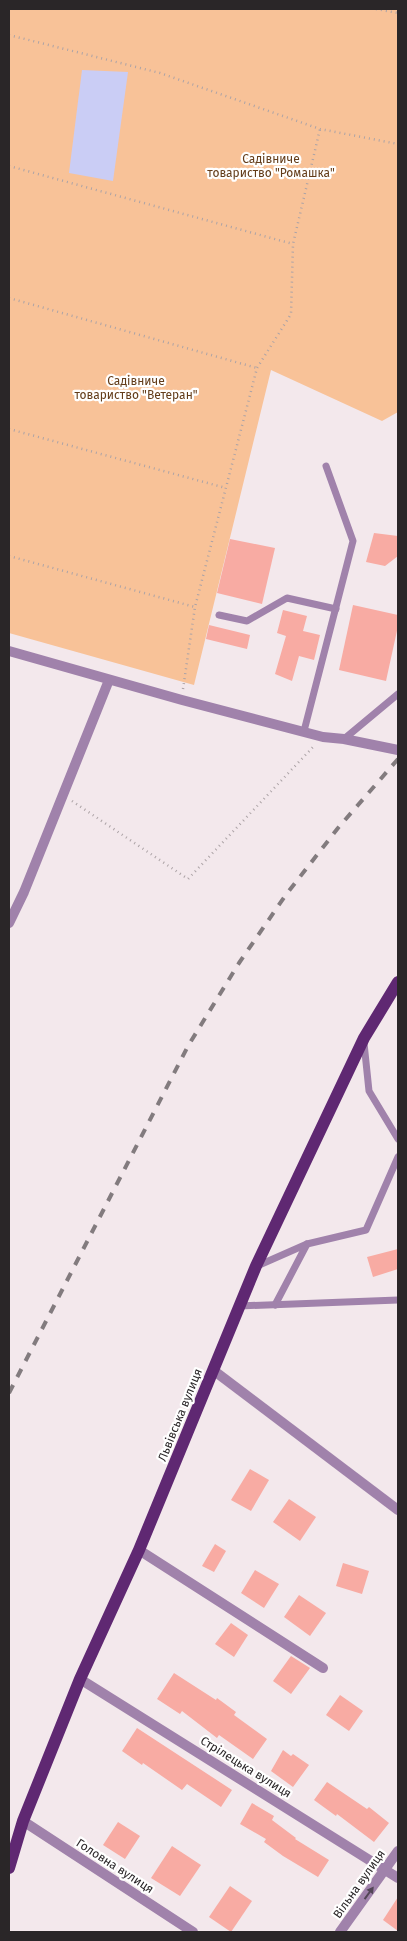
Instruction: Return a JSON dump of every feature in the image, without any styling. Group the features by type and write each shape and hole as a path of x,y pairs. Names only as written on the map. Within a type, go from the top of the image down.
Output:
{"main road":[{"name":"Львівська вулиця","path":"9,1868 22,1821 80,1678 139,1550 256,1266 364,1038 398,982"}],"street":[{"path":"9,651 182,700 323,737 344,739 398,750"},
{"path":"9,923 24,892 109,680"},
{"path":"213,1370 398,1510"},
{"path":"139,1550 323,1668"},
{"name":"Стрілецька вулиця","path":"80,1678 398,1878"},
{"name":"Головна вулиця","path":"22,1821 193,1932"},
{"name":"Вільна вулиця","path":"340,1932 386,1870 398,1850"}],"lane":[{"path":"304,732 353,541 326,466"},
{"path":"219,615 247,620 287,598 336,609"},
{"path":"344,739 398,694"},
{"path":"364,1038 369,1090 398,1140"},
{"path":"256,1266 307,1244 366,1230 398,1157"},
{"path":"275,1305 307,1244"},
{"path":"240,1306 398,1300"}],"path":[{"path":"376,9 398,13"},
{"path":"9,35 160,73 320,129 398,144"},
{"path":"182,700 195,607 257,368 291,314 293,244 320,129"},
{"path":"9,166 293,244"},
{"path":"9,298 257,368"},
{"path":"9,429 226,488"},
{"path":"9,556 195,607"},
{"path":"63,794 188,878 323,737"}],"green space":[{"path":"9,9 398,9 398,412 382,421 271,370 194,685 9,633"}],"water":[{"path":"82,70 128,72 113,181 69,173"}],"building":[{"path":"374,533 398,536 398,556 385,566 366,562"},
{"path":"230,539 275,548 262,604 217,593"},
{"path":"353,605 398,615 398,626 386,681 339,670"},
{"path":"283,610 307,616 303,631 320,635 314,660 299,656 292,681 275,674 286,636 277,633"},
{"path":"209,625 250,635 247,649 206,639"},
{"path":"398,1249 398,1269 373,1277 367,1257"},
{"path":"250,1469 269,1480 251,1511 231,1500"},
{"path":"289,1499 316,1517 300,1541 273,1522"},
{"path":"215,1544 226,1551 214,1572 202,1566"},
{"path":"343,1563 369,1571 362,1594 336,1586"},
{"path":"255,1570 279,1584 264,1608 241,1593"},
{"path":"299,1595 326,1613 310,1636 284,1617"},
{"path":"231,1623 248,1635 234,1657 215,1644"},
{"path":"291,1656 310,1668 291,1694 273,1681"},
{"path":"174,1673 216,1700 217,1698 236,1712 234,1715 267,1739 253,1759 219,1735 217,1738 182,1711 180,1714 157,1699"},
{"path":"340,1695 363,1711 349,1731 326,1715"},
{"path":"137,1728 232,1790 221,1807 187,1784 182,1790 122,1751"},
{"path":"283,1750 291,1756 293,1754 309,1765 293,1787 271,1771"},
{"path":"327,1782 367,1809 369,1807 389,1823 374,1842 337,1814 336,1816 314,1800"},
{"path":"252,1803 274,1816 272,1820 295,1839 329,1860 318,1877 283,1856 264,1842 266,1839 240,1824"},
{"path":"118,1822 140,1836 125,1859 103,1845"},
{"path":"172,1846 201,1865 180,1896 151,1878"},
{"path":"230,1886 252,1901 231,1932 209,1917"},
{"path":"398,1897 398,1931 383,1920"}],"railway":[{"path":"9,1393 188,1046 239,963 285,896 338,828 398,759"}],"park label":[{"name":"Садівниче товариство \"Ромашка\"","path":"271,166"},
{"name":"Садівниче товариство \"Ветеран\"","path":"136,388"}]}
